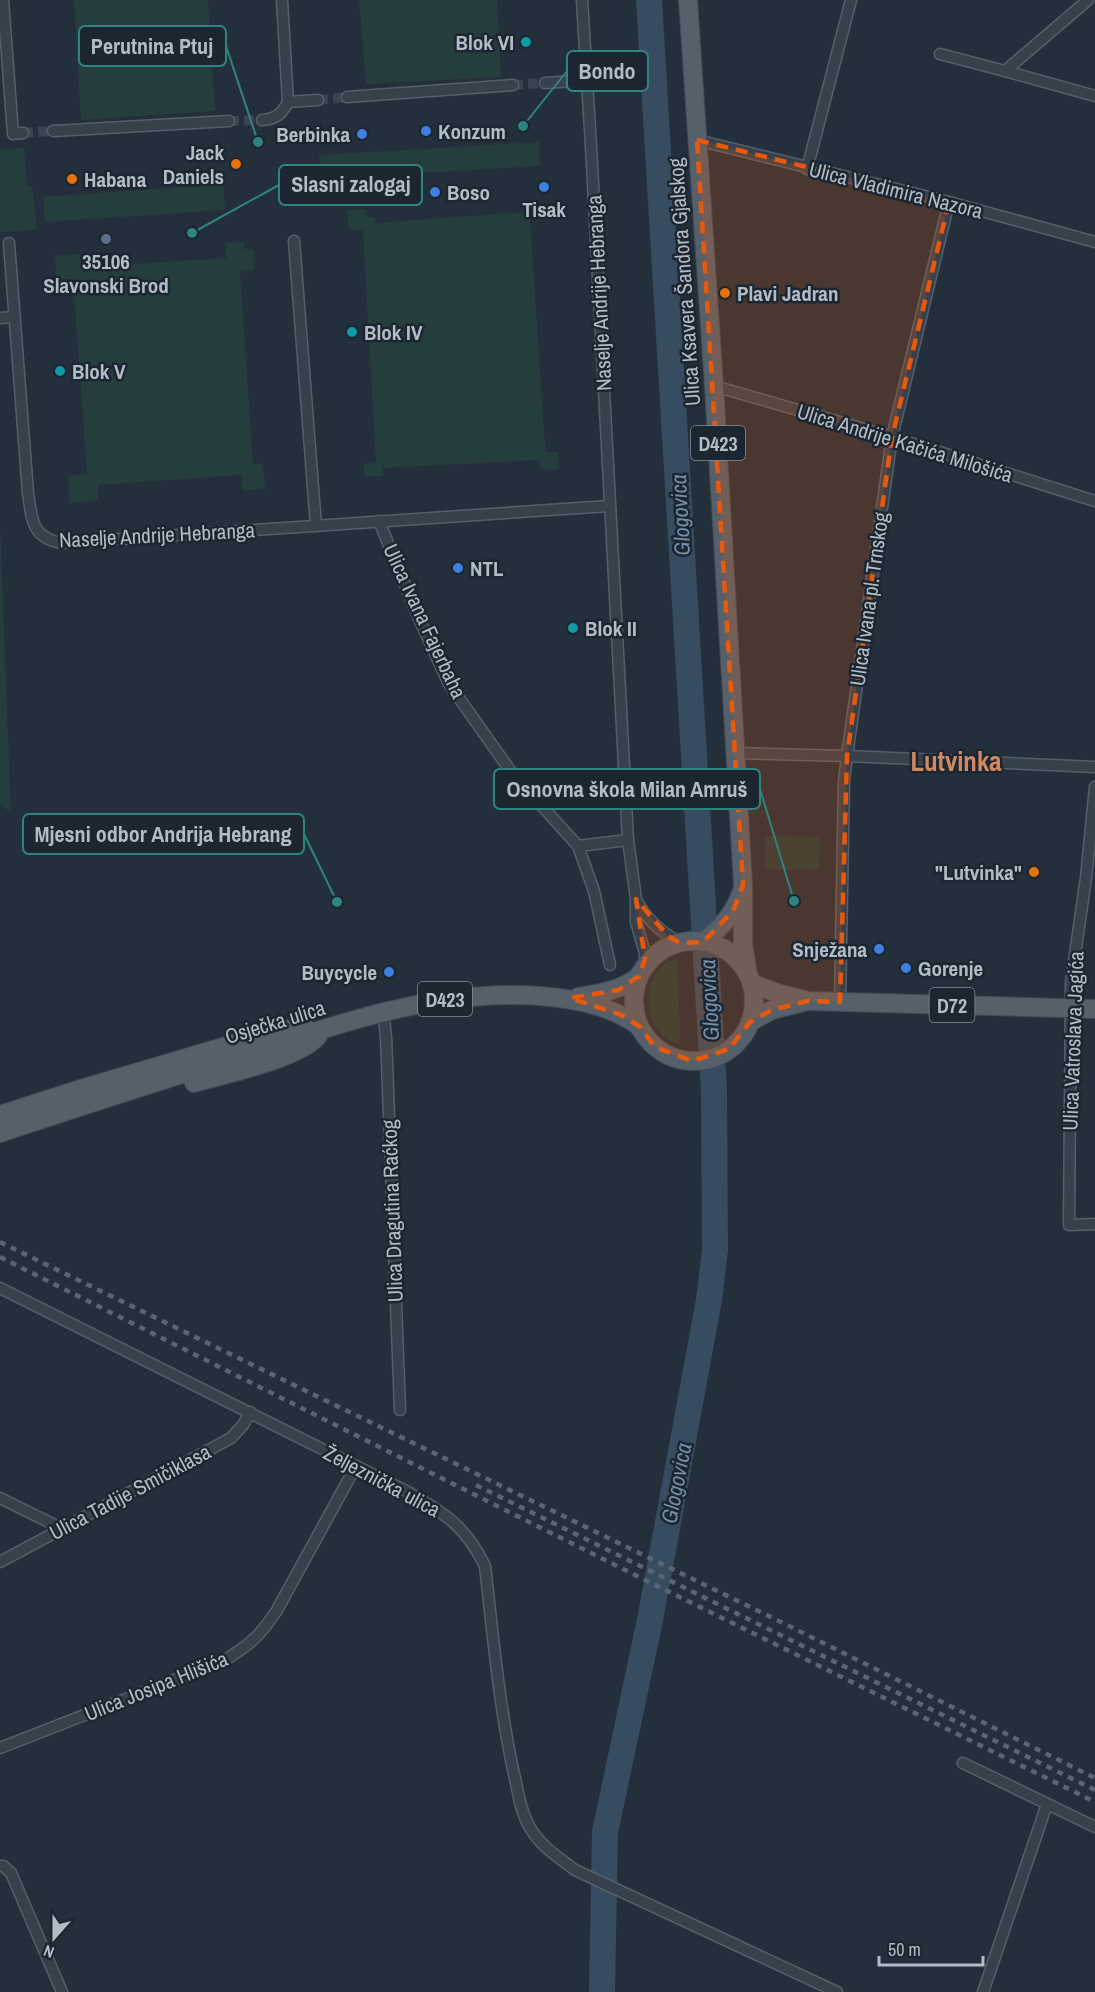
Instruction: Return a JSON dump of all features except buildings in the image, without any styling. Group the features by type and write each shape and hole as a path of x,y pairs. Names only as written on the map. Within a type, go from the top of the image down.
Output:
{"main road":[{"name":"Ulica Ksavera Šandora Gjalskog","path":"688,0 714,386 743,885"},
{"name":"D423","path":"743,885 743,944 753,1008 750,1022 738,1041 718,1056 692,1061 669,1056 655,1047 639,1026 633,1002 634,989 642,971 656,954 668,947 690,942 724,924 738,901 743,885"},
{"path":"690,942 725,950 737,960 749,979"},
{"name":"Osječka ulica","path":"570,998 618,990 642,971"},
{"name":"D72","path":"749,979 777,993 808,1001 1095,1009"},
{"name":"Osječka ulica","path":"0,1133 323,1030 383,1012 442,999 514,994 570,998 609,1009 639,1026"},
{"name":"D72","path":"750,1022 772,1010 808,1001"},
{"path":"0,1115 280,1030 293,1028 323,1030"},
{"path":"0,1144 51,1126 286,1056 313,1042 323,1030"}],"street":[{"path":"3,0 13,134 23,133"},
{"path":"262,120 273,119 282,112 288,102 282,0"},
{"name":"Naselje Andrije Hebranga","path":"582,0 628,840 636,899 636,922 645,953 642,971"},
{"path":"807,168 851,0"},
{"path":"1005,71 1088,0"},
{"path":"940,54 1095,96"},
{"path":"545,83 588,80"},
{"path":"347,97 513,85"},
{"path":"288,102 318,100"},
{"path":"53,131 229,122"},
{"name":"Ulica Vladimira Nazora","path":"697,140 949,202 1095,242"},
{"name":"Ulica Ivana pl. Trnskog","path":"840,1002 844,781 847,756 892,437 949,202"},
{"path":"294,241 316,526"},
{"name":"Naselje Andrije Hebranga","path":"9,243 28,493 33,521 40,536 50,541 61,543 609,506"},
{"path":"0,318 15,317"},
{"name":"Ulica Andrije Kačića Milošića","path":"714,386 892,437 1095,501"},
{"name":"Ulica Ivana Fajerbaha","path":"379,521 417,615 449,684 491,746 534,799 578,846 594,891 610,965"},
{"path":"736,753 1095,767"},
{"path":"534,799 624,775"},
{"name":"Ulica Vatroslava Jagića","path":"1095,787 1086,878 1071,982 1069,1225 1095,1224"},
{"path":"578,846 628,840"},
{"path":"636,899 652,923 690,942"},
{"name":"Ulica Dragutina Raćkog","path":"383,1012 386,1036 400,1410"},
{"name":"Željeznička ulica","path":"0,1288 408,1492 441,1511 462,1528 475,1546 485,1566 507,1743 522,1808 528,1825 537,1838 575,1870 837,1992"},
{"name":"Ulica Tadije Smičiklasa","path":"0,1562 231,1438 243,1425 250,1412"},
{"name":"Ulica Josipa Hlišića","path":"0,1748 223,1660 247,1647 264,1631 277,1610 356,1466"},
{"path":"0,1498 61,1528"},
{"path":"963,1763 1095,1827"},
{"path":"983,1992 1047,1804"},
{"path":"0,1866 11,1873 62,1992"}],"highlighted area":[{"path":"697,140 949,202 892,437 847,756 840,1002 808,1001 772,1010 750,1022 729,1049 692,1061 655,1047 639,1026 621,1015 570,998 618,990 639,976 645,959 636,899 668,936 680,943 703,942 733,911 743,885"}],"green space":[{"path":"74,0 208,0 215,111 81,120"},
{"path":"359,0 497,0 501,77 366,84"},
{"path":"539,142 540,166 321,179 319,155"},
{"path":"24,148 27,186 32,186 37,230 0,232 0,150"},
{"path":"223,184 225,210 45,222 43,197"},
{"path":"542,205 542,217 530,218 546,452 558,452 559,469 541,470 539,460 383,468 383,476 365,477 364,464 376,463 363,230 349,231 347,210 366,209 366,217 375,217 376,223 525,212 525,206"},
{"path":"244,242 244,249 253,249 254,270 240,272 253,464 263,463 265,489 243,491 241,475 98,485 98,501 70,503 68,476 87,474 73,279 56,280 55,255 80,254 82,267 226,258 225,243"},
{"path":"0,525 11,813 0,804"},
{"path":"766,836 820,837 819,870 766,869"},
{"path":"677,958 681,1045 672,1042 657,1030 649,1001 649,990 657,971 664,964"}],"waterway":[{"name":"Glogovica","path":"602,1992 605,1832 650,1620 709,1300 715,1250 714,1091 649,0"}],"tunnel":[{"path":"513,85 545,83"},
{"path":"318,100 347,97"},
{"path":"229,121 262,120"},
{"path":"23,133 53,131"}],"railway":[{"path":"0,1242 779,1621 1095,1778"},
{"path":"0,1257 1095,1802"},
{"path":"476,1485 1095,1790"}],"place":[{"name":"Blok VI","path":"526,42"},
{"name":"Bondo","path":"523,126"},
{"name":"Konzum","path":"426,131"},
{"name":"Berbinka","path":"362,134"},
{"name":"Perutnina Ptuj","path":"258,142"},
{"name":"Jack Daniels","path":"236,164"},
{"name":"Habana","path":"72,179"},
{"name":"Tisak","path":"544,187"},
{"name":"Boso","path":"435,192"},
{"name":"Slasni zalogaj","path":"192,233"},
{"name":"35106 Slavonski Brod","path":"106,239"},
{"name":"Plavi Jadran","path":"725,293"},
{"name":"Blok IV","path":"352,332"},
{"name":"Blok V","path":"60,371"},
{"name":"NTL","path":"458,568"},
{"name":"Blok II","path":"573,628"},
{"name":"\"Lutvinka\"","path":"1034,872"},
{"name":"Osnovna škola Milan Amruš","path":"794,901"},
{"name":"Mjesni odbor Andrija Hebrang","path":"337,902"},
{"name":"Snježana","path":"879,949"},
{"name":"Gorenje","path":"906,968"},
{"name":"Buycycle","path":"389,972"}],"district":[{"name":"Lutvinka","path":"956,761"}]}
